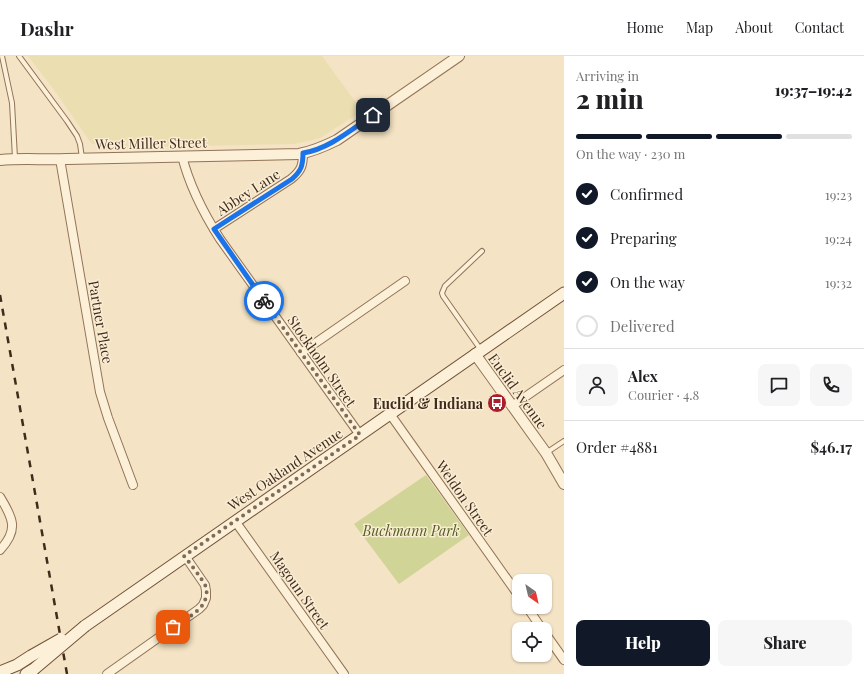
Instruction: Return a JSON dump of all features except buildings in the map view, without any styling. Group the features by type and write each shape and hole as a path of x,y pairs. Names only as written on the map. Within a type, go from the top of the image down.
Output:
{"main road":[{"name":"West Oakland Avenue","path":"30,671 85,626 564,292"},
{"path":"0,672 17,665 85,626"}],"street":[{"name":"West Miller Street","path":"0,160 300,154 315,150 336,140 459,56"},
{"name":"Abbey Lane","path":"214,229 292,179 303,164 303,153"},
{"name":"Stockholm Street","path":"182,156 185,168 206,215 214,229 360,435"},
{"name":"Partner Place","path":"60,159 100,392 133,485"},
{"path":"301,353 404,281"},
{"name":"Euclid Avenue","path":"478,352 512,406 546,453 564,484"},
{"path":"512,406 564,370"},
{"name":"Weldon Street","path":"390,414 512,586"},
{"path":"0,497 9,512 12,524 10,535 6,544 0,550"},
{"name":"Magoun Street","path":"235,521 344,674"},
{"path":"107,674 203,605 206,598 205,585 184,556"},
{"path":"552,643 564,660"}],"lane":[{"path":"2,56 12,103 15,159"},
{"path":"19,56 77,136 80,144 82,159"},
{"path":"478,352 442,296 442,293 446,286 482,251"},
{"path":"546,453 564,441"}],"shaded area":[{"path":"28,56 322,56 362,111 320,138 294,144 105,148 91,143 55,91"}],"green space":[{"name":"Buckmann Park","path":"426,475 469,535 399,584 354,524"}],"railway":[{"path":"0,295 67,674"}],"way so far":[{"path":"173,627 199,609 203,605 206,598 205,585 184,556 360,435 264,301"}],"place":[{"name":"Euclid & Indiana","path":"497,403"}],"route":[{"path":"264,301 214,229 292,179 303,164 303,153 315,150 336,140 373,115"}]}
